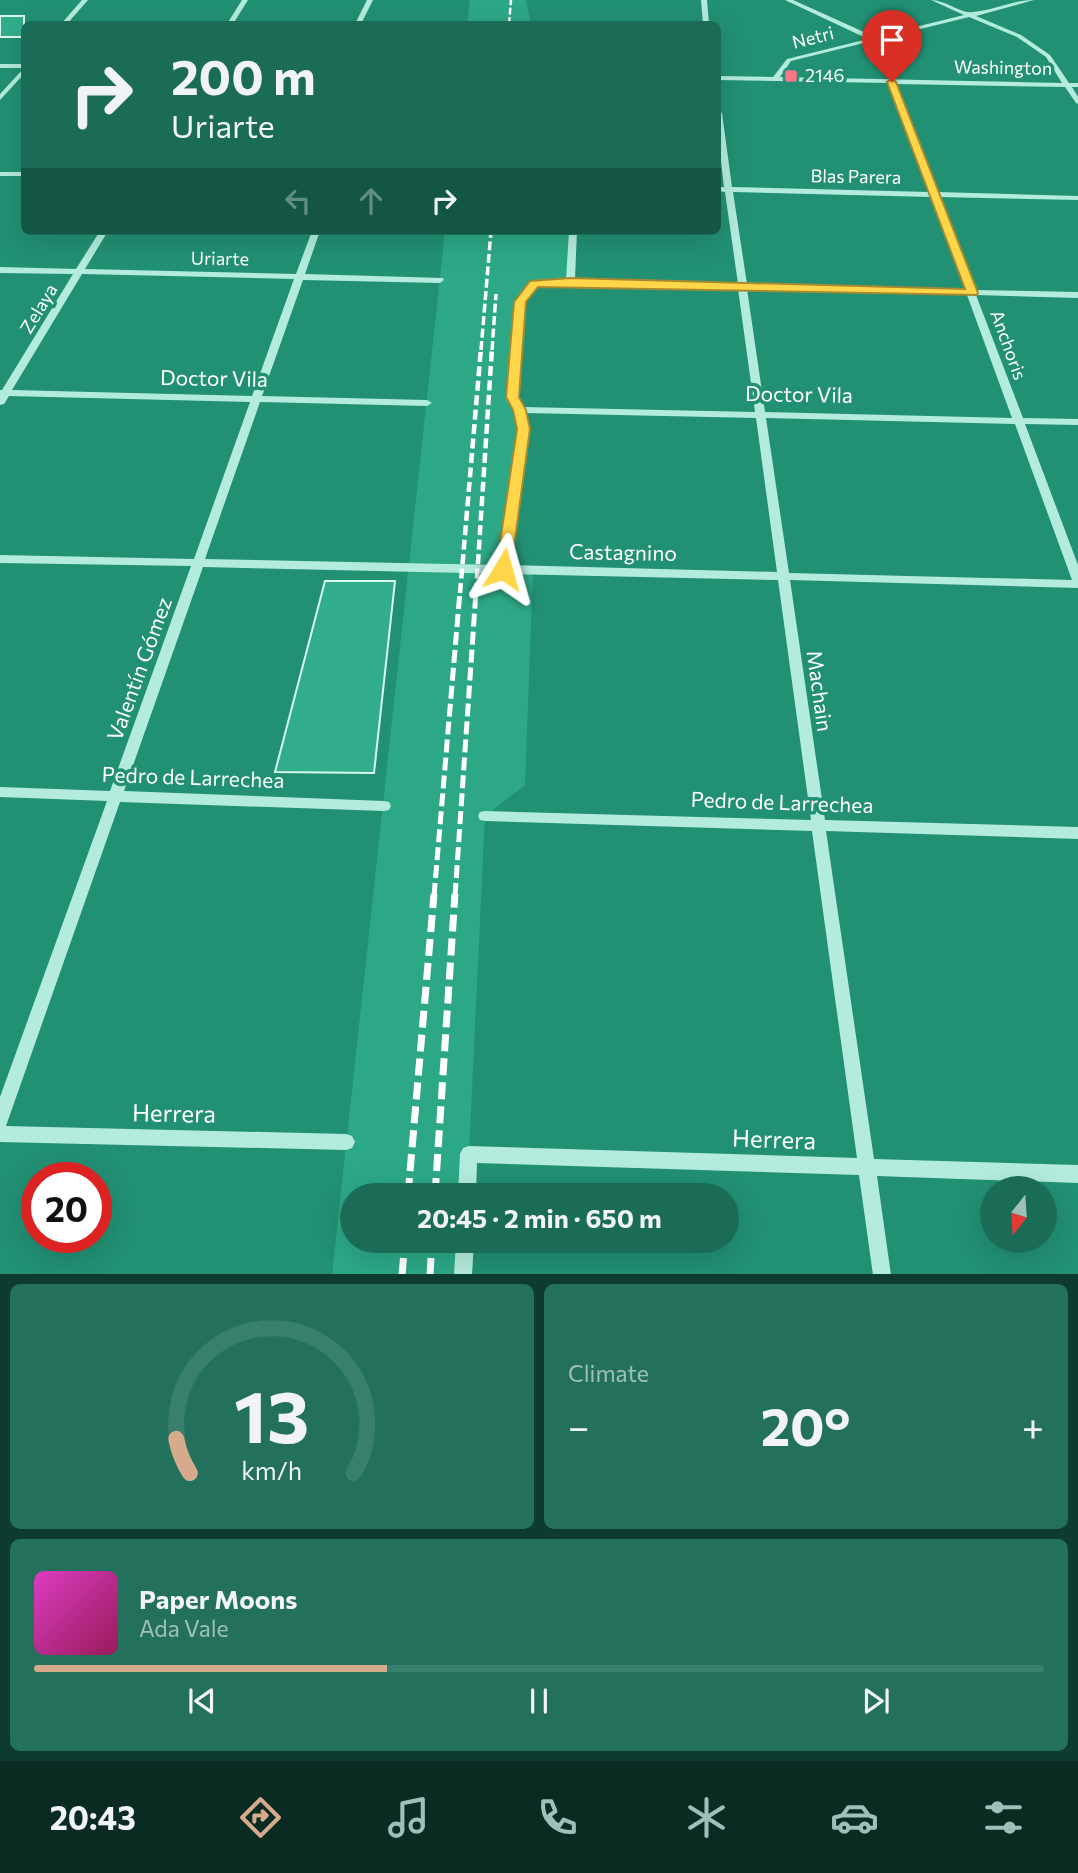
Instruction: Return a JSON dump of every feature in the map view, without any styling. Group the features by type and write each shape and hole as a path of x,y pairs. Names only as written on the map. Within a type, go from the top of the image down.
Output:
{"street":[{"path":"67,21 85,0"},
{"path":"232,21 245,0"},
{"path":"360,21 370,0"},
{"path":"704,0 706,21"},
{"path":"788,0 873,39"},
{"path":"934,0 1019,36 1048,56 1078,103"},
{"name":"Netri","path":"775,79 789,60 1031,0"},
{"path":"0,66 21,68"},
{"path":"0,98 21,72"},
{"name":"Washington","path":"721,78 1078,85"},
{"name":"Anchoris","path":"892,82 973,293 1078,582"},
{"name":"Machain","path":"721,159 723,189 743,287 882,1274"},
{"path":"0,174 21,174"},
{"name":"Blas Parera","path":"723,189 1078,198"},
{"name":"Zelaya","path":"2,396 102,235"},
{"name":"Valentín Gómez","path":"0,1121 315,235"},
{"path":"570,282 573,235"},
{"name":"Uriarte","path":"0,270 440,280"},
{"path":"503,569 523,429 520,410 512,397 520,302 534,283 1078,295"},
{"name":"Doctor Vila","path":"2,396 426,403"},
{"name":"Doctor Vila","path":"520,410 761,413 1078,422"},
{"name":"Castagnino","path":"0,559 1078,582"},
{"name":"Pedro de Larrechea","path":"0,792 384,806"},
{"name":"Pedro de Larrechea","path":"485,816 1078,833"},
{"name":"Herrera","path":"0,1134 346,1142"},
{"name":"Herrera","path":"468,1183 469,1154 1078,1174"},
{"path":"463,1274 464,1253"}],"green space":[{"path":"470,0 526,0 530,21 467,21"},
{"path":"445,235 573,235 570,282 534,283 520,302 512,397 523,429 503,569 533,570 525,785 485,816 468,1183 342,1183"},
{"path":"340,1201 340,1253 464,1253 463,1274 332,1274"}],"building":[{"path":"0,16 24,16 24,21 21,21 21,37 0,37"},
{"path":"325,581 395,581 374,773 275,772"}],"railway":[{"path":"509,21 511,0"},
{"path":"481,350 491,235"},
{"path":"492,350 496,294"},
{"path":"460,593 481,348"},
{"path":"476,593 492,348"},
{"path":"434,896 460,591"},
{"path":"455,896 476,591"},
{"path":"409,1183 434,894"},
{"path":"436,1183 455,894"},
{"path":"402,1274 404,1253"},
{"path":"430,1274 431,1253"}],"place":[{"name":"2146","path":"791,76"}],"route":[{"path":"503,569 523,429 520,410 512,397 520,302 534,283 973,293 892,82"}]}
